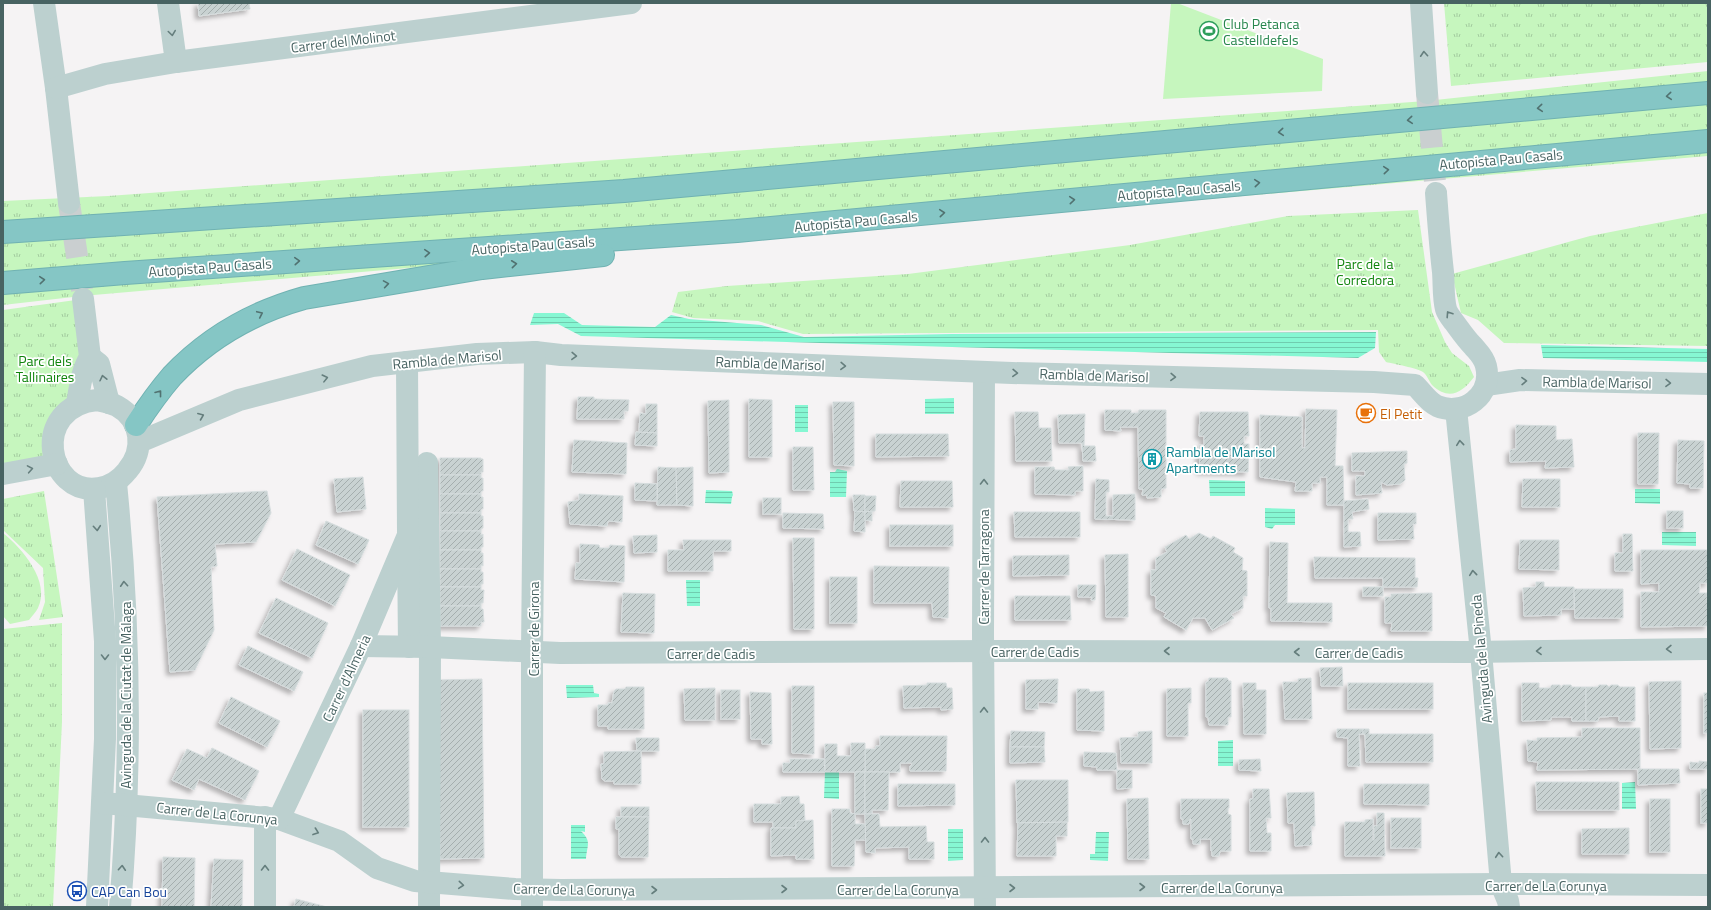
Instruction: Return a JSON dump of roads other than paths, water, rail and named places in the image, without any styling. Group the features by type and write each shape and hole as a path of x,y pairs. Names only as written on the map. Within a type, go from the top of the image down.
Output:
{"highway":[{"path":"3,232 624,191 1708,93"},
{"name":"Autopista Pau Casals","path":"3,283 125,273 737,231 1708,140"},
{"path":"137,433 172,377 195,354 220,335 247,319 278,305 304,298 482,268 759,238 876,219"}],"street":[{"path":"44,3 56,88 69,203"},
{"path":"168,3 176,62"},
{"name":"Carrer del Molinot","path":"56,88 105,74 176,62 536,9 631,3"},
{"path":"1421,3 1426,93"},
{"path":"1436,193 1446,310 1483,358 1488,374 1486,385 1475,402 1466,407 1456,409"},
{"path":"77,404 81,379 85,365 90,357 83,299"},
{"name":"Rambla de Marisol","path":"137,433 239,400 372,366 477,354 535,352 562,355 984,372 1374,382 1415,385 1436,405 1447,409 1456,409"},
{"name":"Carrer de Girona","path":"532,898 532,652 535,352"},
{"path":"90,357 99,364 109,403"},
{"name":"Carrer d'Almeria","path":"407,362 409,647"},
{"name":"Carrer de Tarragona","path":"984,372 983,651 985,897"},
{"name":"Rambla de Marisol","path":"1486,385 1520,380 1708,384"},
{"path":"97,400 109,403 124,411 137,433 138,450 134,462 116,483 94,489 82,488 70,481 57,464 53,455 52,440 54,429 59,419 67,410 86,401 97,400"},
{"name":"Avinguda de la Pineda","path":"1456,409 1481,652 1501,884 1509,907"},
{"path":"427,463 430,647 429,907"},
{"path":"3,474 57,464"},
{"name":"Avinguda de la Ciutat de Málaga","path":"116,483 125,594 128,678 125,804 120,907"},
{"name":"Avinguda de la Ciutat de Málaga","path":"94,489 105,640 105,739 97,907"},
{"name":"Carrer d'Almeria","path":"272,818 361,646 408,535"},
{"name":"Carrer de Cadis","path":"361,646 430,647 560,654 983,651 1481,652 1708,649"},
{"name":"Carrer de La Corunya","path":"103,803 272,818 339,841 377,868 415,881 532,898 569,890 985,897 1501,884 1708,885"},
{"path":"265,907 272,818"}],"tunnel":[{"path":"1427,93 1436,193"},
{"path":"69,203 83,296"}],"place":[{"name":"Club Petanca Castelldefels","path":"1209,31"},
{"name":"El Petit","path":"1366,413"},
{"name":"Rambla de Marisol Apartments","path":"1152,459"},
{"name":"CAP Can Bou","path":"77,891"}],"park label":[{"name":"Parc de la Corredora","path":"1365,272"},
{"name":"Parc dels Tallinaires","path":"45,368"}]}
